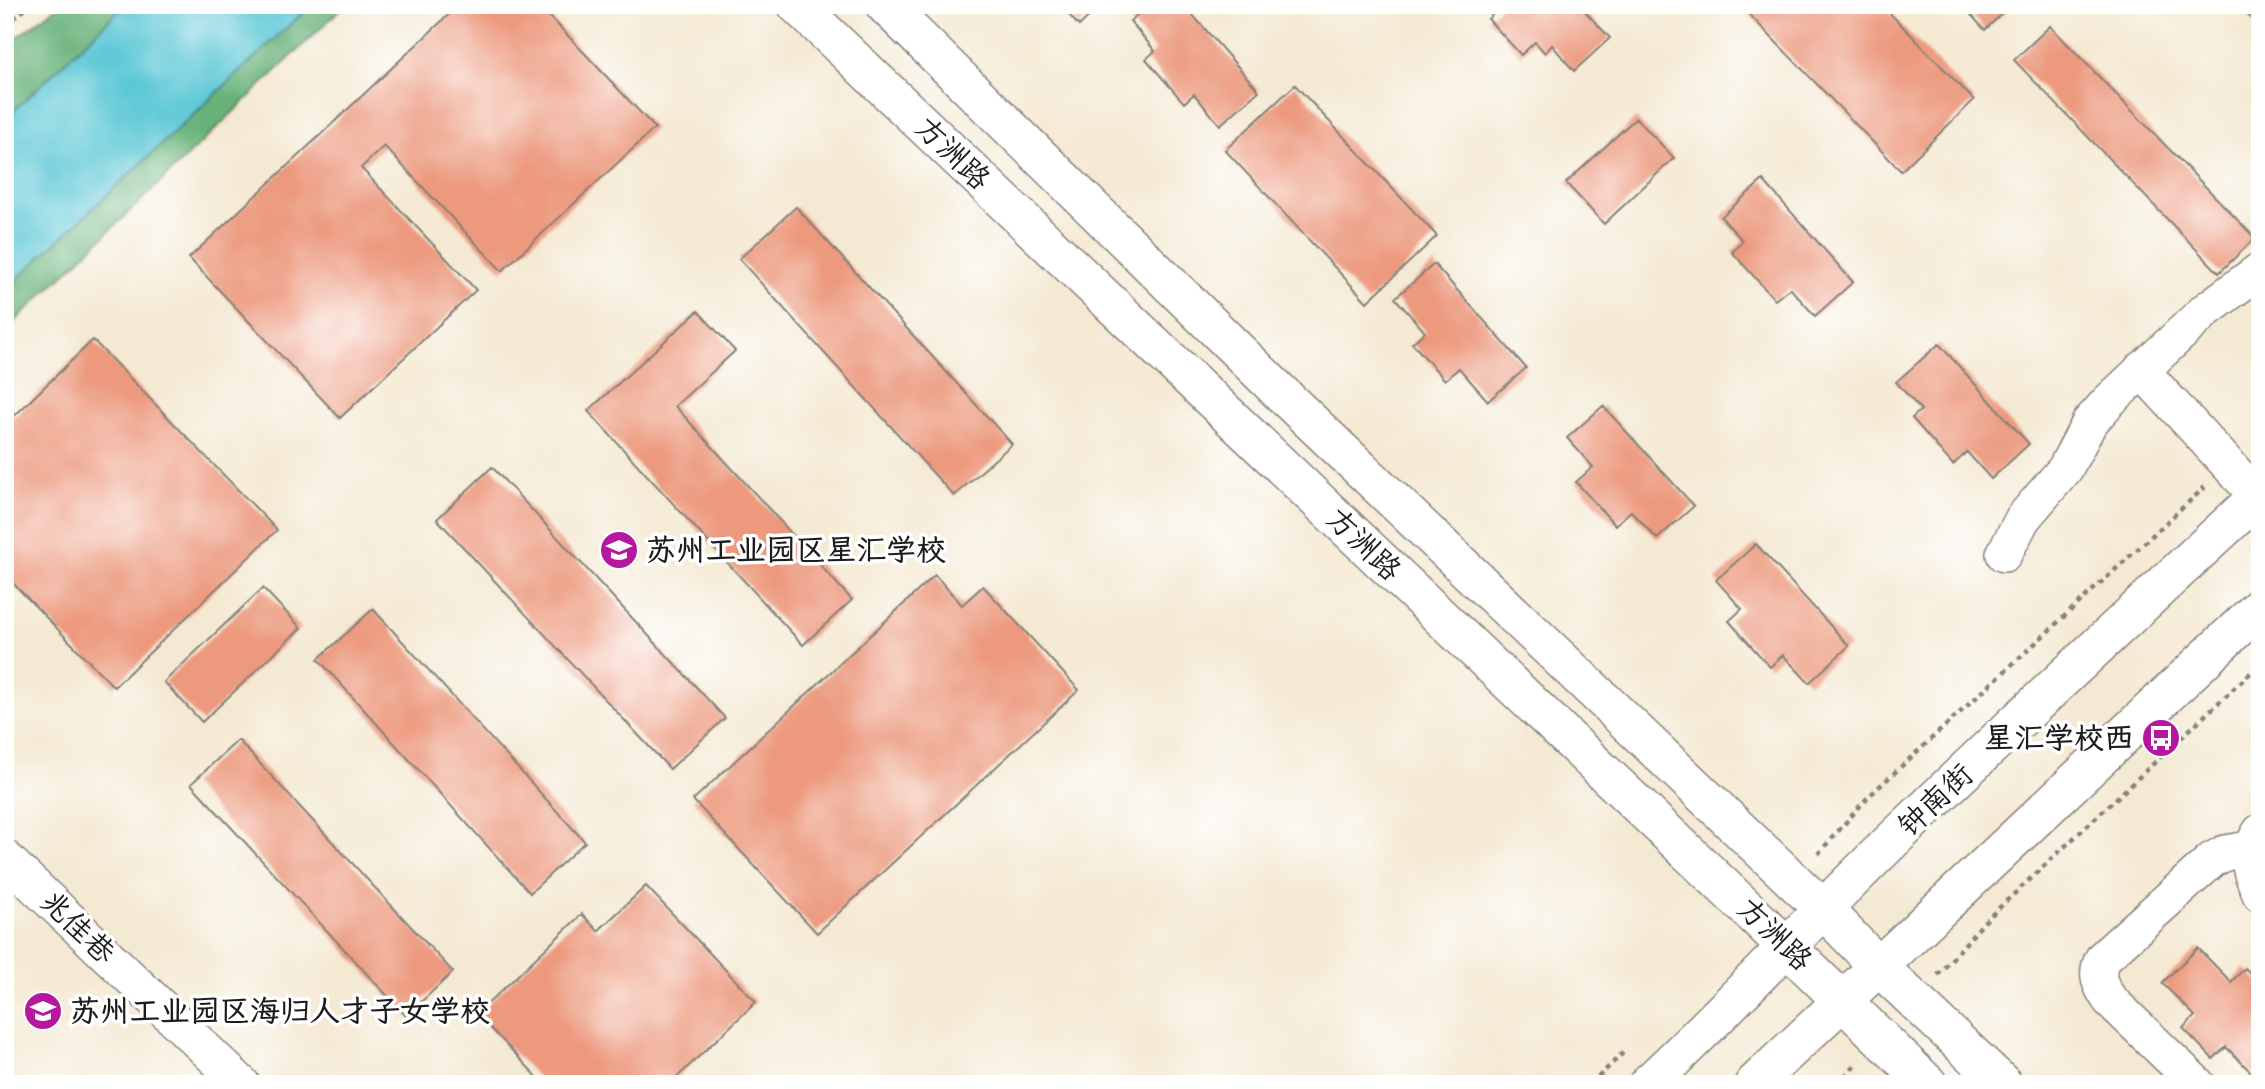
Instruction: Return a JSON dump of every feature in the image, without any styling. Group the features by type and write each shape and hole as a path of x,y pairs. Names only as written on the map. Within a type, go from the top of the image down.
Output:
{"main road":[{"name":"方洲路","path":"797,5 1786,945 1928,1084"},
{"name":"方洲路","path":"885,5 1283,395 2003,1084"},
{"name":"钟南街","path":"1648,1084 1705,1031 1786,945 1899,833 2259,496"},
{"path":"1754,1084 2260,607"}],"street":[{"path":"2004,554 2023,518 2065,469 2090,422 2206,310 2260,270"},
{"path":"2141,370 2228,466 2259,496"},
{"path":"2255,841 2249,865 2260,894"},
{"path":"2197,1084 2110,1000 2098,977 2099,966 2104,958 2212,860 2255,841"},
{"name":"兆佳巷","path":"5,858 242,1084"}],"path":[{"path":"5,23 30,5"},
{"path":"1793,882 1868,797 2228,466"},
{"path":"1915,1001 1984,922 2260,664"},
{"path":"1838,1084 1882,1038"},
{"path":"1591,1084 1630,1047"}],"green space":[{"path":"60,5 125,5 5,119 5,46"},
{"path":"311,5 345,5 5,331 5,290"}],"water":[{"path":"125,5 311,5 5,290 5,119"}],"building":[{"path":"459,5 539,5 655,128 502,271 384,146 361,168 476,290 340,418 189,258"},
{"path":"1060,5 1101,5 1079,26"},
{"path":"1149,5 1184,5 1259,91 1220,125 1194,94 1184,103 1146,59 1155,51 1130,21"},
{"path":"1497,5 1579,5 1610,38 1574,71 1552,45 1545,53 1535,42 1521,55 1488,19 1499,8"},
{"path":"1740,5 1882,5 1974,100 1901,171"},
{"path":"1962,5 2011,5 1985,30"},
{"path":"2238,5 2260,5 2260,27"},
{"path":"2050,26 2255,238 2219,273 2014,60"},
{"path":"1295,85 1437,236 1367,302 1225,150"},
{"path":"1636,118 1674,158 1604,224 1566,183"},
{"path":"1763,180 1853,282 1815,316 1790,288 1775,300 1732,252 1743,241 1721,217"},
{"path":"796,207 1012,444 954,496 739,259"},
{"path":"1434,264 1526,368 1488,401 1459,368 1445,380 1412,343 1425,332 1395,298"},
{"path":"698,311 735,351 675,406 852,600 803,645 588,411"},
{"path":"93,340 277,530 114,687 5,575 5,425"},
{"path":"1939,344 2029,444 1991,479 1967,452 1953,465 1912,418 1921,410 1896,382"},
{"path":"1603,406 1694,506 1657,539 1631,511 1615,525 1576,482 1593,467 1567,438"},
{"path":"492,467 725,718 670,769 437,519"},
{"path":"1756,544 1849,646 1809,683 1783,655 1770,667 1729,621 1742,609 1716,580"},
{"path":"935,575 962,605 983,586 1079,690 817,933 693,800"},
{"path":"263,588 301,628 202,722 164,682"},
{"path":"373,609 585,842 530,893 318,659"},
{"path":"238,740 453,972 406,1016 191,784"},
{"path":"646,886 756,1002 670,1084 544,1084 477,1014 582,914 598,931"},
{"path":"2198,948 2231,982 2245,968 2260,983 2260,1081 2226,1047 2213,1059 2183,1028 2195,1016 2162,983"}],"place":[{"name":"苏州工业园区星汇学校","path":"619,550"},
{"name":"星汇学校西","path":"2161,738"},
{"name":"苏州工业园区海归人才子女学校","path":"43,1011"}]}
